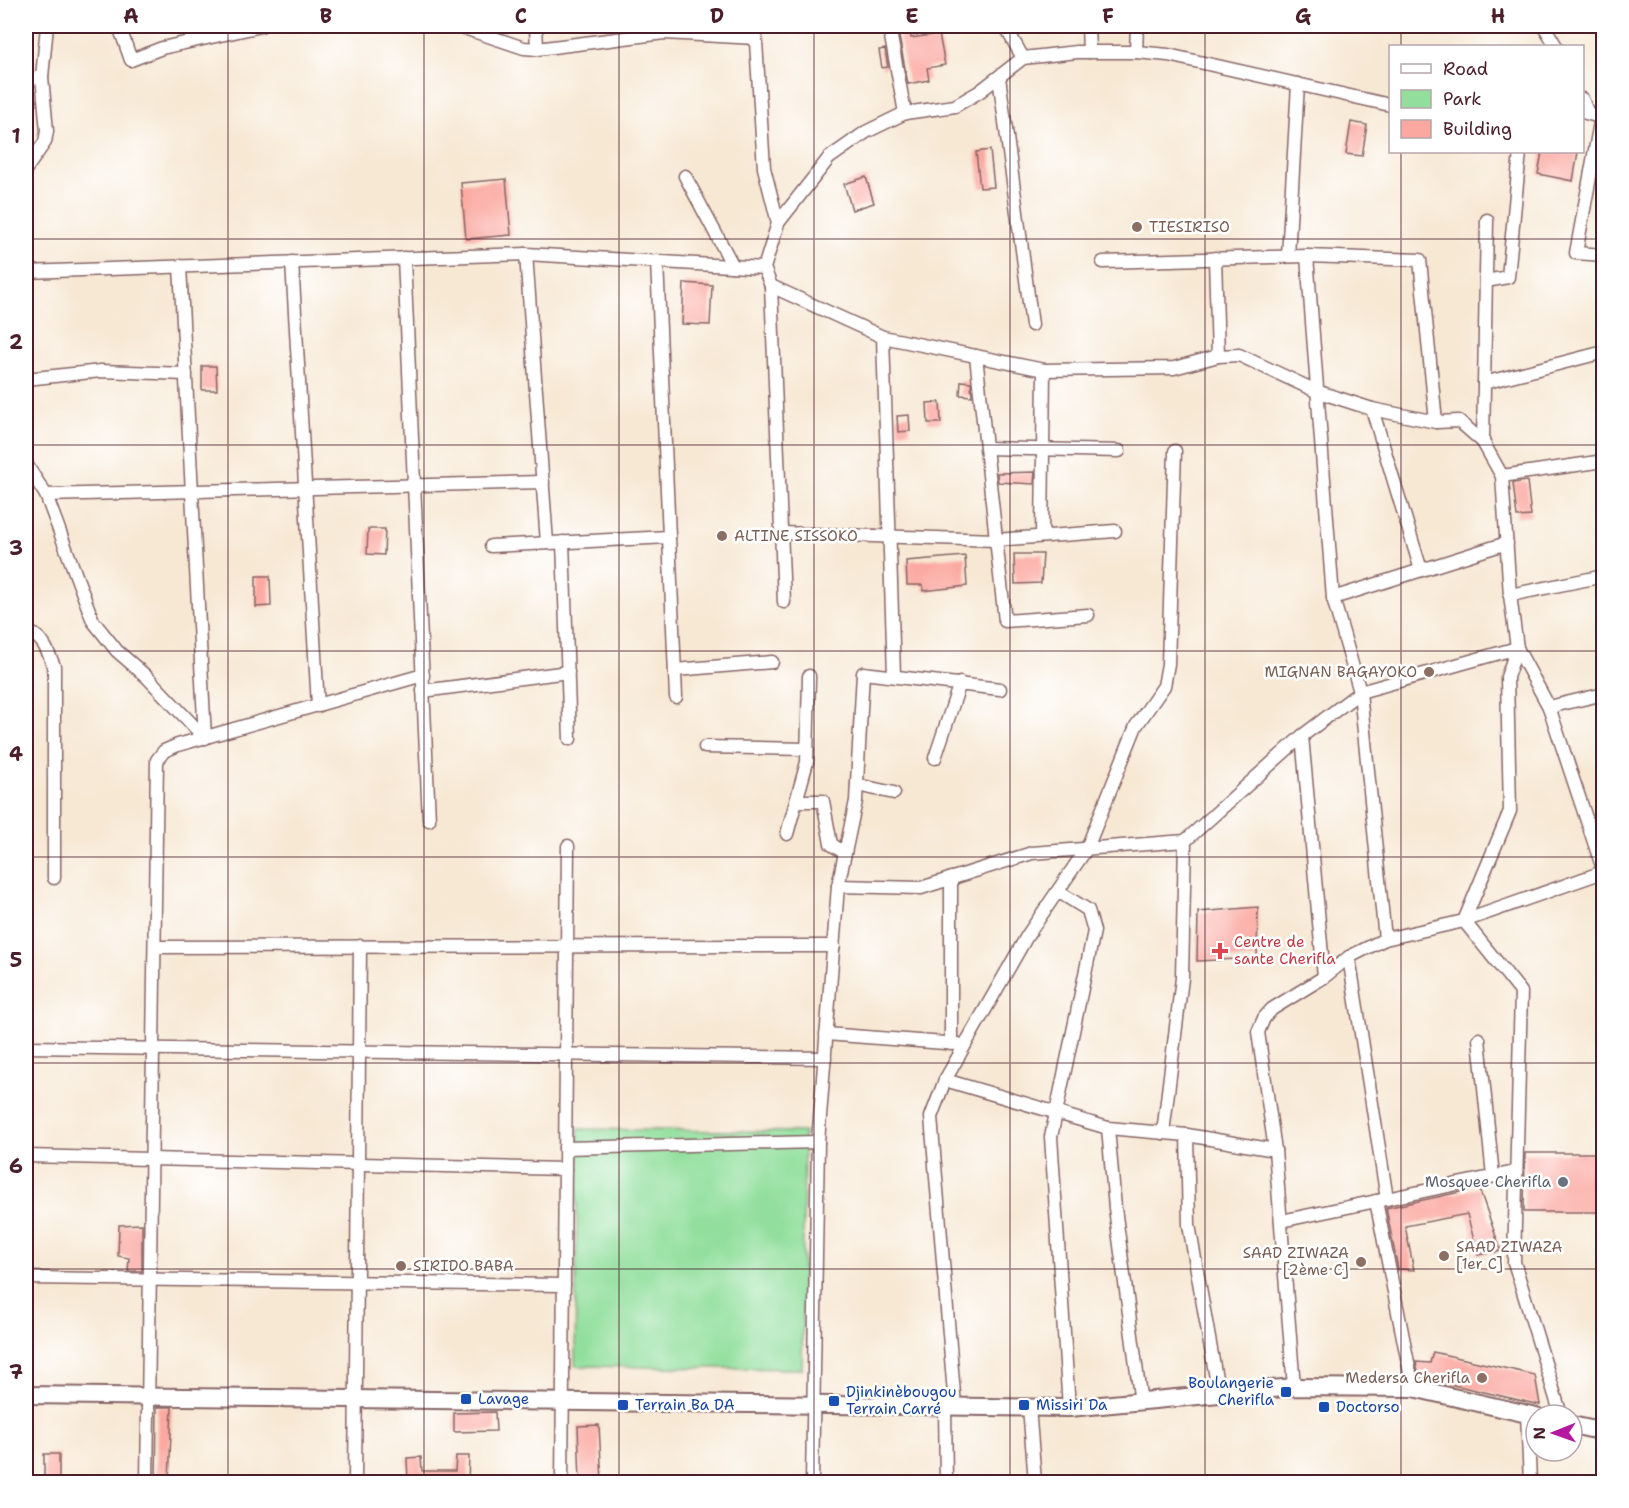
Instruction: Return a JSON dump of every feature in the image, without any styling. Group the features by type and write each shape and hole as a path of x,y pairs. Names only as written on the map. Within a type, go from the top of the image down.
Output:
{"street":[{"path":"26,169 45,142 47,131 42,77 47,26"},
{"path":"119,26 130,60 162,48 261,26"},
{"path":"458,26 524,48 537,49 664,33 756,32 764,168 778,223"},
{"path":"536,26 537,49"},
{"path":"889,26 905,113"},
{"path":"1005,26 1023,58"},
{"path":"1088,26 1089,52"},
{"path":"1137,26 1137,52"},
{"path":"1544,26 1555,45"},
{"path":"784,602 771,286 764,268 778,223 829,158 866,132 905,113 955,106 1023,58 1089,52 1137,52 1168,55 1389,105"},
{"path":"26,80 42,77"},
{"path":"999,77 1032,325"},
{"path":"1288,256 1298,84"},
{"path":"1585,112 1602,117 1576,253 1604,255"},
{"path":"1486,281 1508,277 1520,153"},
{"path":"685,176 732,266"},
{"path":"1483,442 1487,220"},
{"path":"26,272 526,254 764,268"},
{"path":"526,254 547,543"},
{"path":"1103,262 1288,256 1420,260 1436,422"},
{"path":"1307,256 1333,598 1360,692 1385,939"},
{"path":"404,258 429,820"},
{"path":"1215,258 1218,356"},
{"path":"657,261 676,697"},
{"path":"292,262 318,706"},
{"path":"180,266 206,738"},
{"path":"771,286 883,337 1044,370 1174,368 1218,356 1239,355 1316,391 1372,409 1436,422 1460,421 1483,442 1503,476 1510,595 1517,648 1549,707 1603,872 1464,921 1385,939 1349,957 1324,977 1272,1009 1264,1018 1258,1032 1275,1150 1294,1387"},
{"path":"883,337 894,675"},
{"path":"1484,383 1604,352"},
{"path":"976,356 1005,621 1088,615"},
{"path":"1042,536 1044,370"},
{"path":"26,379 100,371 186,374"},
{"path":"1372,409 1421,570"},
{"path":"986,448 1119,451"},
{"path":"946,1482 950,1406 931,1117 945,1080 1027,936 1087,848 1136,726 1164,686 1168,664 1175,451"},
{"path":"1503,476 1604,461"},
{"path":"26,464 46,495 93,621 117,651 147,677 206,738"},
{"path":"46,495 111,491 192,492 543,482"},
{"path":"781,533 996,540 1115,531"},
{"path":"490,546 669,537"},
{"path":"563,542 570,739"},
{"path":"1333,598 1507,543"},
{"path":"1510,595 1604,576"},
{"path":"26,632 32,633 40,640 54,666 54,878"},
{"path":"838,886 921,888 1032,853 1185,841 1302,736 1360,692 1517,648"},
{"path":"1464,921 1510,811 1507,677 1517,648"},
{"path":"675,670 772,662"},
{"path":"423,691 568,672"},
{"path":"812,1482 818,1142 838,886 857,785 863,673 1000,689"},
{"path":"147,1482 157,760 164,751 423,675"},
{"path":"787,834 807,762 808,676"},
{"path":"935,758 960,683"},
{"path":"1549,707 1604,693"},
{"path":"1302,736 1324,977"},
{"path":"705,747 807,749"},
{"path":"857,785 894,793"},
{"path":"796,801 823,801 831,844 845,854"},
{"path":"1163,1133 1182,978 1185,841"},
{"path":"562,1482 568,846"},
{"path":"951,878 951,1044"},
{"path":"1059,892 1088,910 1094,931 1051,1137 1069,1408"},
{"path":"1464,921 1521,992 1514,1262 1557,1403"},
{"path":"355,1482 360,946"},
{"path":"155,947 834,946"},
{"path":"1349,957 1381,1200 1413,1388"},
{"path":"826,1034 965,1045"},
{"path":"1479,1039 1493,1176"},
{"path":"26,1047 825,1058"},
{"path":"945,1080 1108,1128 1187,1135 1275,1150"},
{"path":"1108,1128 1115,1208 1141,1403"},
{"path":"1187,1135 1189,1225 1219,1395"},
{"path":"565,1148 818,1142"},
{"path":"26,1156 565,1169"},
{"path":"1281,1221 1515,1172"},
{"path":"26,1278 564,1286"},
{"path":"26,1395 1069,1408 1294,1387 1413,1388 1524,1413"},
{"path":"1029,1407 1035,1482"},
{"path":"1584,1428 1604,1432"},
{"path":"1530,1463 1530,1482"}],"green space":[{"path":"578,1129 804,1132 802,1369 575,1366"}],"building":[{"path":"897,26 909,26 911,38 939,34 945,65 927,68 929,80 908,84"},
{"path":"885,49 888,67 882,68 879,50"},
{"path":"1351,122 1367,125 1362,156 1346,154"},
{"path":"990,150 994,187 980,188 976,152"},
{"path":"1542,153 1578,153 1573,181 1538,174"},
{"path":"866,177 874,203 852,210 844,184"},
{"path":"506,179 511,235 466,239 461,183"},
{"path":"684,283 712,285 710,325 682,324"},
{"path":"202,366 216,366 217,390 202,390"},
{"path":"961,381 971,382 972,396 960,395"},
{"path":"940,402 941,423 928,423 927,403"},
{"path":"909,415 910,431 898,432 897,416"},
{"path":"1035,472 1034,484 998,482 997,473"},
{"path":"1527,481 1531,516 1517,517 1513,483"},
{"path":"368,529 385,529 384,555 367,554"},
{"path":"1014,554 1043,554 1041,583 1015,584"},
{"path":"965,556 967,586 923,591 923,585 907,585 906,561"},
{"path":"256,576 270,576 271,606 256,607"},
{"path":"1258,907 1257,958 1197,961 1198,912"},
{"name":"Mosquee Cherifla","path":"1525,1153 1604,1153 1604,1212 1524,1212"},
{"path":"1479,1188 1501,1251 1478,1255 1467,1214 1405,1226 1414,1270 1398,1269 1386,1208"},
{"path":"142,1224 142,1271 128,1271 129,1258 118,1256 119,1225"},
{"path":"1433,1352 1535,1375 1540,1403 1419,1377 1416,1362 1430,1363"},
{"path":"157,1407 172,1407 169,1482 156,1482"},
{"path":"495,1412 496,1431 454,1432 454,1413"},
{"path":"599,1425 602,1482 580,1482 578,1426"},
{"path":"44,1454 59,1454 59,1482 44,1482"},
{"path":"456,1456 469,1456 468,1482 408,1482 407,1458 421,1457 422,1471 455,1471"}],"place":[{"name":"TIESIRISO","path":"1137,227"},
{"name":"ALTINE SISSOKO","path":"722,536"},
{"name":"MIGNAN BAGAYOKO","path":"1429,672"},
{"name":"Centre de sante Cherifla","path":"1220,951"},
{"name":"Mosquee Cherifla","path":"1563,1182"},
{"name":"SAAD ZIWAZA [1er C]","path":"1444,1256"},
{"name":"SAAD ZIWAZA [2ème C]","path":"1361,1262"},
{"name":"SIRIDO BABA","path":"401,1266"},
{"name":"Medersa Cherifla","path":"1482,1378"},
{"name":"Boulangerie Cherifla","path":"1286,1392"},
{"name":"Lavage","path":"466,1399"},
{"name":"Djinkinèbougou Terrain Carré","path":"834,1401"},
{"name":"Terrain Ba DA","path":"623,1405"},
{"name":"Missiri Da","path":"1024,1405"},
{"name":"Doctorso","path":"1324,1407"}]}
